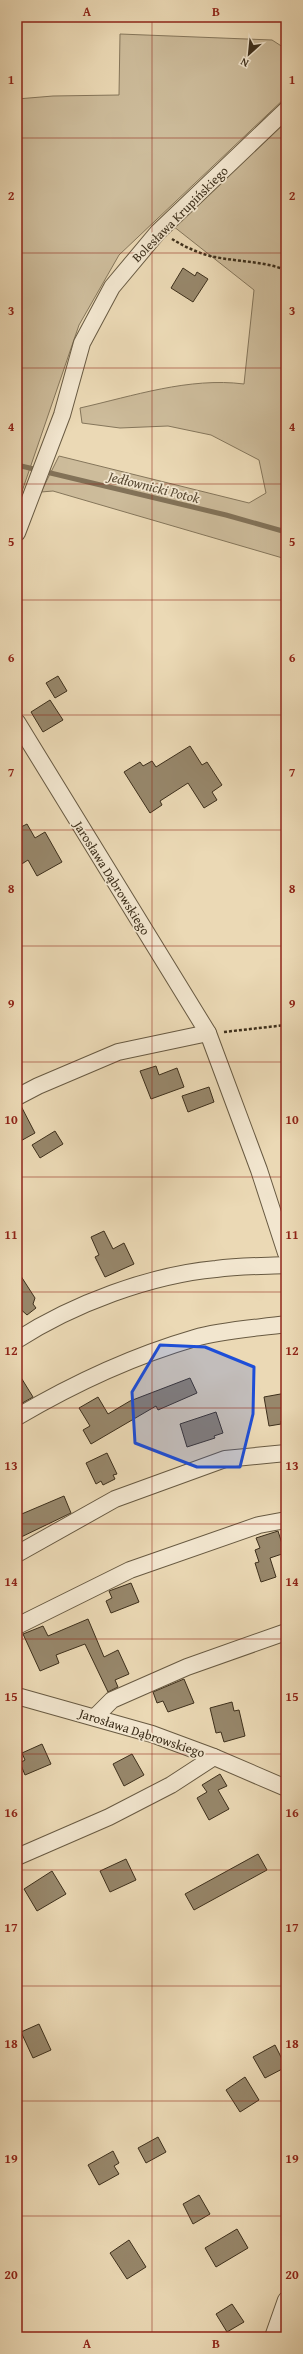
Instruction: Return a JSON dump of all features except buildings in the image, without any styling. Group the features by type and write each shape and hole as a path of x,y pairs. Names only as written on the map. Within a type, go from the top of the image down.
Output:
{"street":[{"name":"Bolesława Krupińskiego","path":"17,532 62,415 82,343 112,287 158,232 286,110"},
{"name":"Jarosława Dąbrowskiego","path":"17,722 208,1033 259,1170 286,1253"},
{"path":"17,1097 38,1086 118,1052 208,1033"},
{"path":"17,1340 44,1322 105,1297 160,1279 215,1269 286,1264"},
{"path":"17,1417 45,1400 118,1365 197,1337 286,1324"},
{"path":"17,1554 115,1499 225,1459 286,1453"},
{"path":"17,1626 130,1570 259,1525 286,1520"},
{"path":"95,1717 112,1700 187,1667 286,1632"},
{"name":"Jarosława Dąbrowskiego","path":"17,1696 152,1734 214,1757 286,1788"},
{"path":"17,1857 109,1817 171,1786 214,1757"},
{"path":"273,2337 286,2300"}],"path":[{"path":"158,232 185,246 215,257 268,263 286,270"},
{"path":"208,1033 286,1026"}],"highlighted area":[{"path":"160,1345 205,1347 254,1367 253,1414 240,1467 197,1467 135,1443 132,1392"}],"shaded area":[{"path":"120,34 272,40 286,49 286,97 119,255 79,325 17,506 17,99 53,96 119,95"},
{"path":"286,120 286,559 53,491 41,492 59,456 249,503 266,493 259,460 211,435 168,426 120,428 82,423 80,408 141,393 182,385 203,383 244,384 254,290 173,226"}],"waterway":[{"name":"Jedłownicki Potok","path":"17,465 226,515 286,532"}]}
